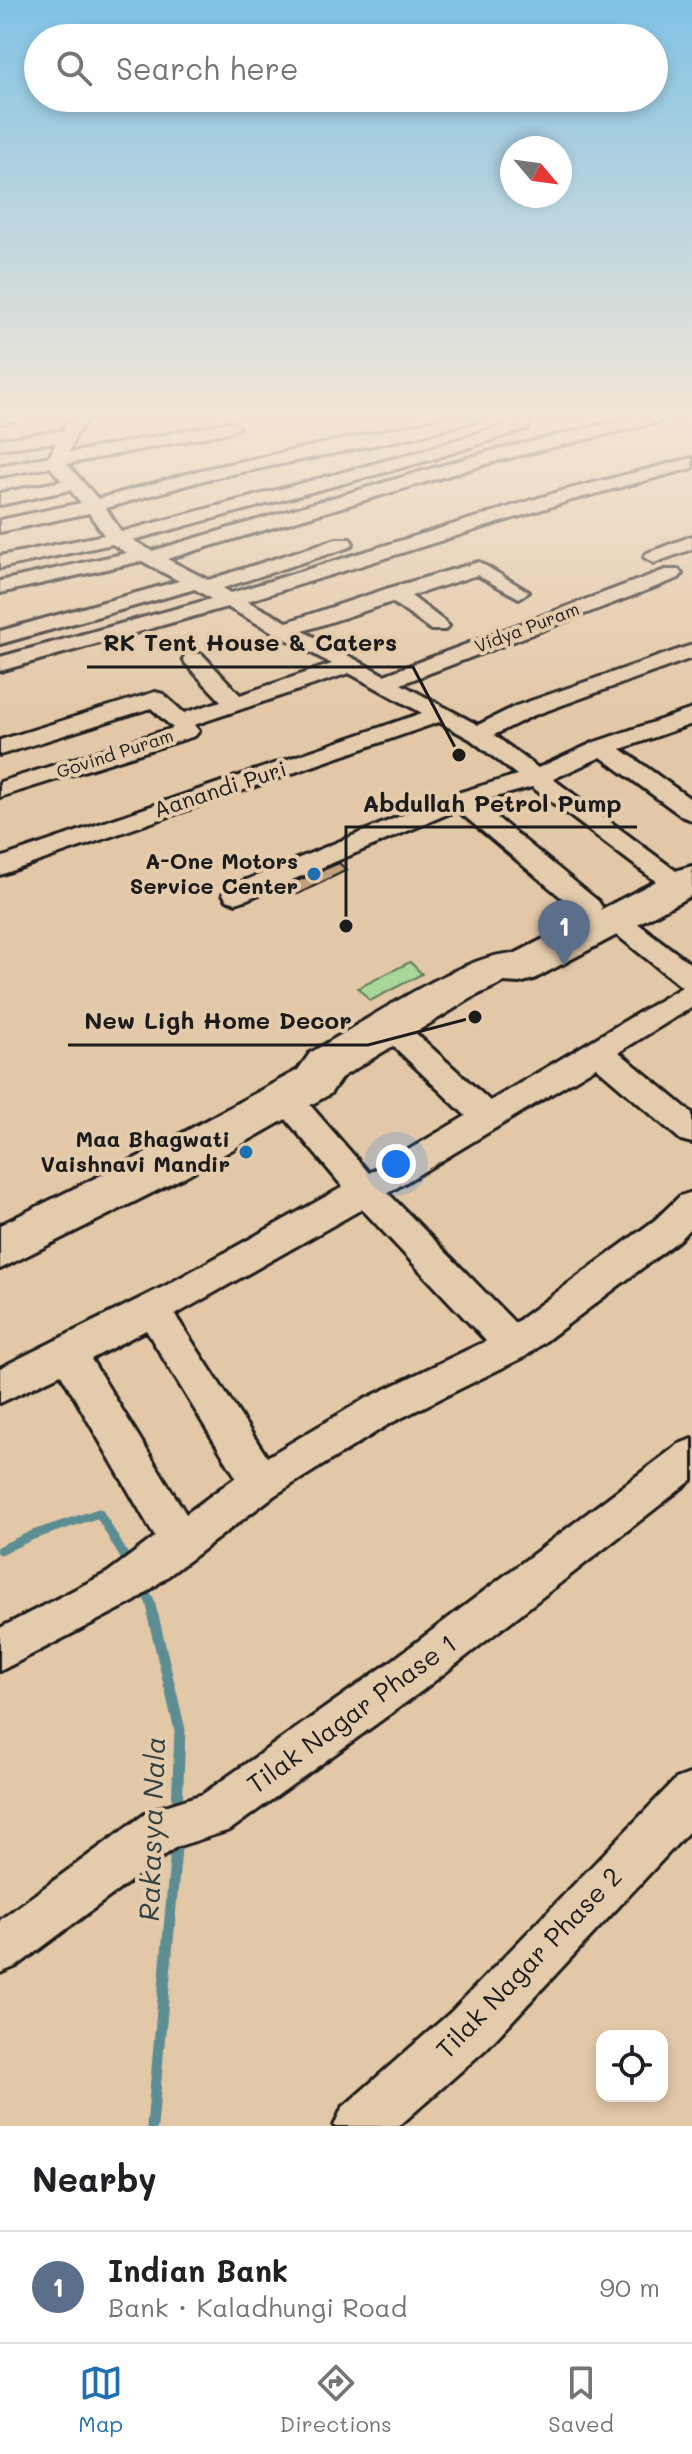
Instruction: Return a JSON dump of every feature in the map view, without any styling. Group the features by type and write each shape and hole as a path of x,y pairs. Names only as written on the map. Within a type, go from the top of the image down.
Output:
{"main road":[{"path":"0,1221 286,1098 314,1082 326,1065 390,1026 499,967 519,969 601,913 680,872"},
{"path":"0,1248 301,1066 326,1065"}],"street":[{"path":"0,526 26,516"},
{"path":"99,516 116,538 146,556 478,734 535,778 680,872"},
{"path":"0,562 116,538 198,516"},
{"path":"0,587 146,556 284,516"},
{"path":"0,664 230,600 500,516"},
{"path":"654,557 692,542"},
{"path":"0,638 343,543"},
{"path":"284,630 479,568 519,592"},
{"name":"Vidya Puram","path":"382,683 672,574"},
{"path":"393,593 438,626"},
{"path":"478,734 524,711 692,651"},
{"path":"194,659 236,703"},
{"name":"Govind Puram","path":"0,790 187,731 180,722 349,666"},
{"path":"0,748 155,699 180,722"},
{"name":"Aanandi Puri","path":"0,867 120,820 269,774 441,714"},
{"path":"236,894 460,800 535,778 603,747 685,725"},
{"path":"603,747 692,812"},
{"path":"0,1386 153,1311 366,1192 597,1051 690,979 601,913 460,800"},
{"path":"390,1026 488,1118"},
{"path":"597,1051 692,1131"},
{"path":"286,1098 366,1192 513,1345"},
{"path":"0,1650 151,1566 261,1482 376,1412 513,1345 667,1230 692,1205"},
{"path":"153,1311 261,1482"},
{"path":"69,1354 151,1566"},
{"name":"Tilak Nagar Phase 1","path":"0,1949 165,1827 214,1814 408,1675 692,1457"},
{"name":"Tilak Nagar Phase 2","path":"360,2126 469,2030 692,1795"}],"green space":[{"path":"410,962 422,974 370,1001 358,988"}],"building":[{"path":"339,863 347,870 298,894 288,885"}],"waterway":[{"name":"Rakasya Nala","path":"0,1550 33,1535 99,1513 130,1566"},
{"name":"Rakasya Nala","path":"142,1587 150,1601 154,1618"},
{"name":"Rakasya Nala","path":"153,1616 180,1730 177,1809"},
{"name":"Rakasya Nala","path":"152,2126 177,1837"}],"place":[{"name":"RK Tent House & Caters","path":"459,755"},
{"name":"A-One Motors Service Center","path":"314,874"},
{"name":"Abdullah Petrol Pump","path":"346,926"},
{"name":"Indian Bank","path":"564,966"},
{"name":"New Ligh Home Decor","path":"475,1017"},
{"name":"Maa Bhagwati Vaishnavi Mandir","path":"246,1152"}]}
